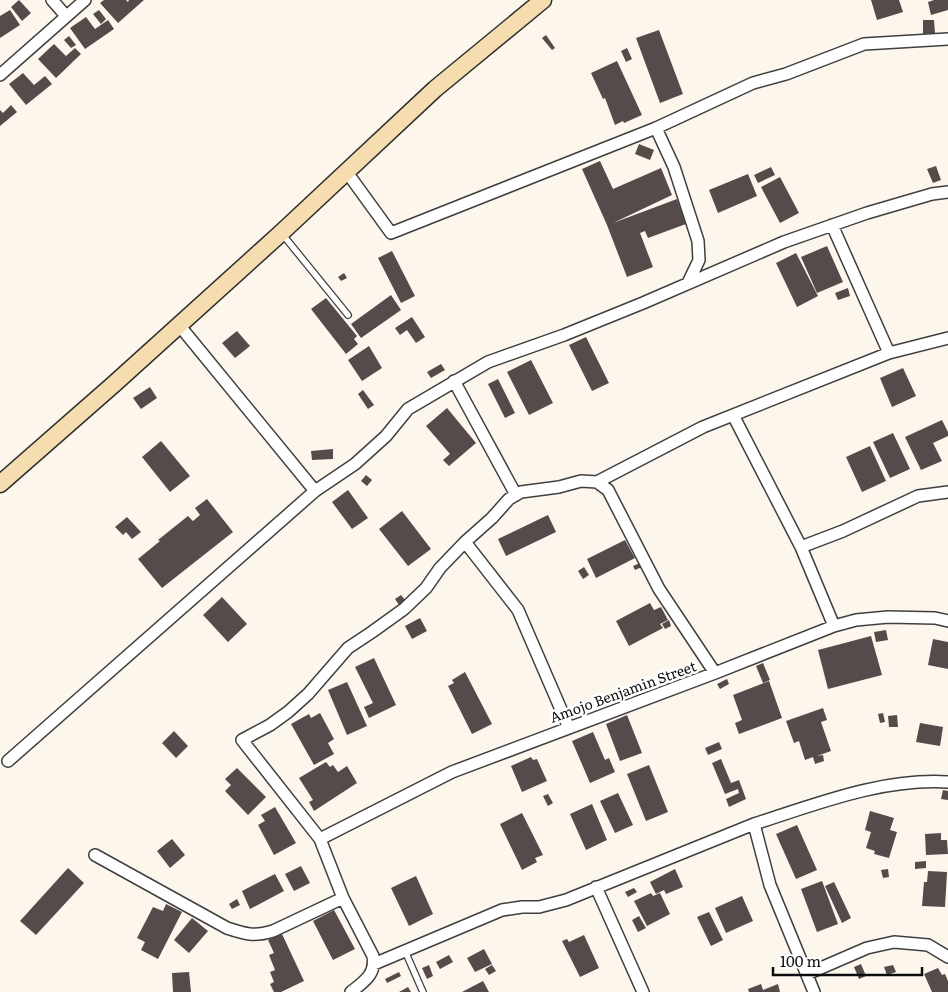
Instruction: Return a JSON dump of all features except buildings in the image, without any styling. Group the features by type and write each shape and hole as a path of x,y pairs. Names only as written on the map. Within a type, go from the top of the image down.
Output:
{"street":[{"path":"52,0 66,16"},
{"path":"0,74 85,0"},
{"path":"0,484 281,233 435,89 543,0"},
{"path":"346,172 392,233 656,128 753,83 786,74 864,44 948,39"},
{"path":"656,128 674,167 698,241 699,260 688,283"},
{"path":"8,761 315,491 355,464 386,436 408,409 454,381 488,362 643,303 784,242 932,194 948,192"},
{"path":"832,225 888,352"},
{"path":"179,325 315,491"},
{"path":"352,992 367,978 374,964 373,956 343,898 320,839 242,740 270,725 308,694 348,648 404,608 426,588 440,568 465,542 509,499 521,492 558,487 581,481 597,482 703,427 732,415 888,352 948,338"},
{"path":"454,381 516,495"},
{"path":"732,415 801,547 834,626"},
{"path":"597,482 608,490 660,589 715,673"},
{"path":"801,547 843,532 918,496 948,492"},
{"path":"465,542 518,610 569,728"},
{"name":"Amojo Benjamin Street","path":"320,839 452,772 834,626 856,620 888,617 935,618 948,621"},
{"path":"374,964 502,910 522,906 539,907 566,900 754,824 856,791 924,780 948,782"},
{"path":"754,824 770,885 814,992"},
{"path":"95,855 227,928 247,935 261,935 273,931 343,898"},
{"path":"596,888 643,992"},
{"path":"807,974 867,948 894,942 928,945 948,957"}],"lane":[{"path":"281,233 348,315"},
{"path":"405,951 423,992"}]}
